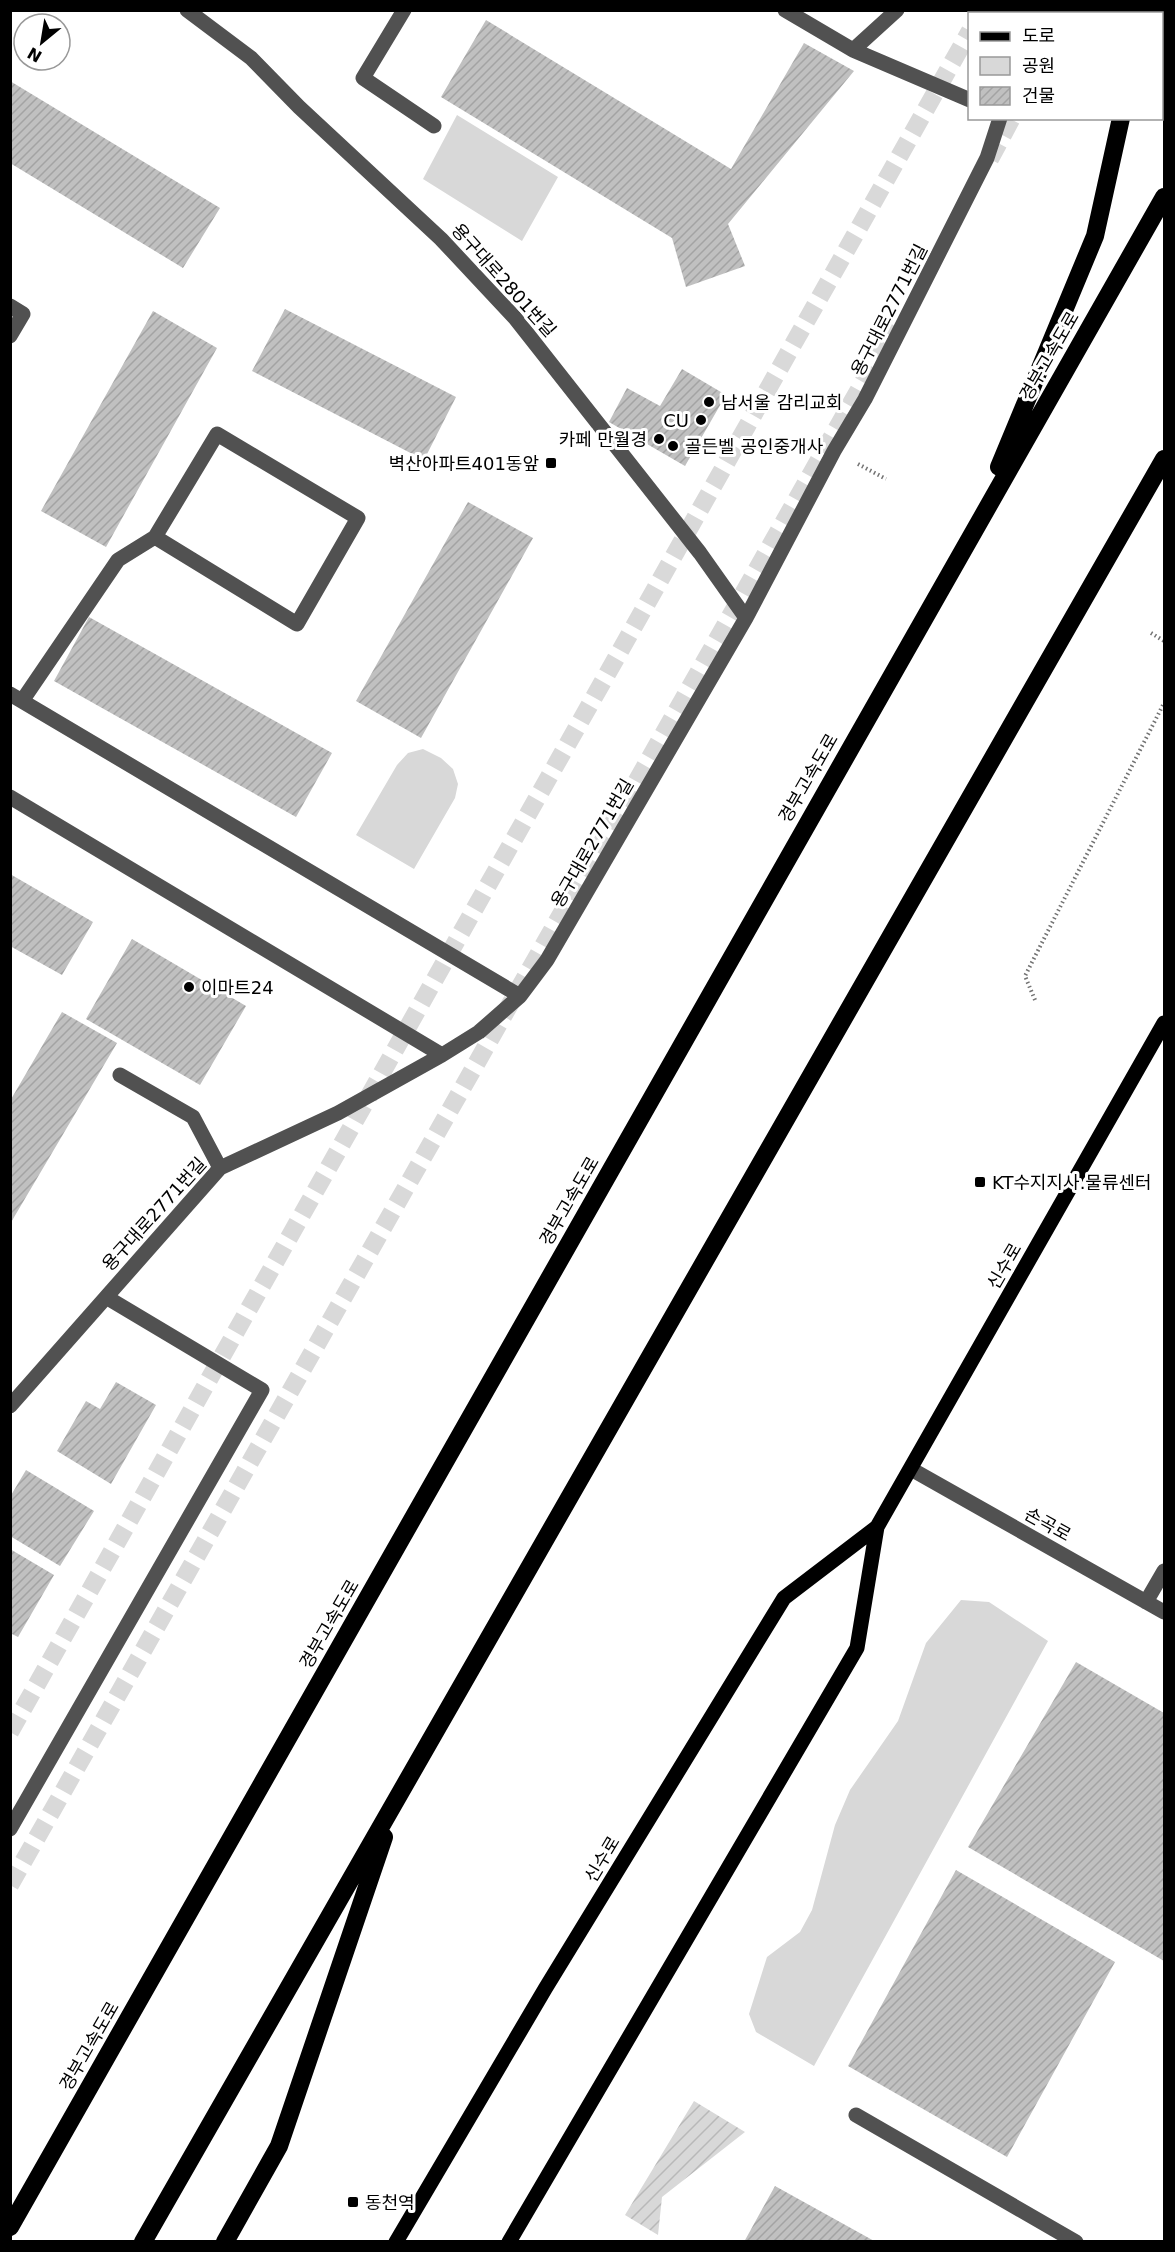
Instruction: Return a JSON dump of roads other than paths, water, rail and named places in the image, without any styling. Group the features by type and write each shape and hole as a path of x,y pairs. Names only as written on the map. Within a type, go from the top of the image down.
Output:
{"highway":[{"path":"968,539 1095,236 1121,120"},
{"name":"경부고속도로","path":"10,2227 1164,196"},
{"path":"142,2241 1164,459"},
{"path":"225,2241 279,2146 397,1797"}],"main road":[{"name":"신수로","path":"509,2241 857,1648 877,1527 1164,1023"},
{"name":"신수로","path":"396,2241 551,1979 784,1598 877,1527"}],"street":[{"name":"용구대로2801번길","path":"187,10 251,58 299,107 441,239 515,318 700,553 746,618"},
{"path":"404,10 363,78 434,126"},
{"path":"785,10 853,51 968,100"},
{"path":"853,51 897,10"},
{"name":"용구대로2771번길","path":"10,1406 220,1168 338,1113 442,1055 479,1032 520,996 547,960 746,618 834,451 871,389 987,158 999,120"},
{"path":"10,306 23,314 10,336"},
{"path":"155,537 297,624 358,518 217,434 155,537 118,560 16,698 520,996"},
{"path":"10,797 442,1055"},
{"path":"120,1075 193,1117 220,1168"},
{"path":"10,1829 262,1390 106,1297"},
{"name":"손곡로","path":"911,1469 1164,1612"},
{"path":"1146,1602 1164,1571"},
{"path":"856,2115 1076,2241"}],"tunnel":[{"path":"10,1732 968,35"},
{"path":"990,159 1011,120"},
{"path":"10,1885 895,326"}],"place":[{"name":"남서울 감리교회","path":"709,402"},
{"name":"CU","path":"701,420"},
{"name":"카페 만월경","path":"659,439"},
{"name":"골든벨 공인중개사","path":"673,446"},
{"name":"벽산아파트401동앞","path":"551,463"},
{"name":"이마트24","path":"189,987"},
{"name":"KT수지지사.물류센터","path":"980,1182"},
{"name":"동천역","path":"353,2202"}]}
